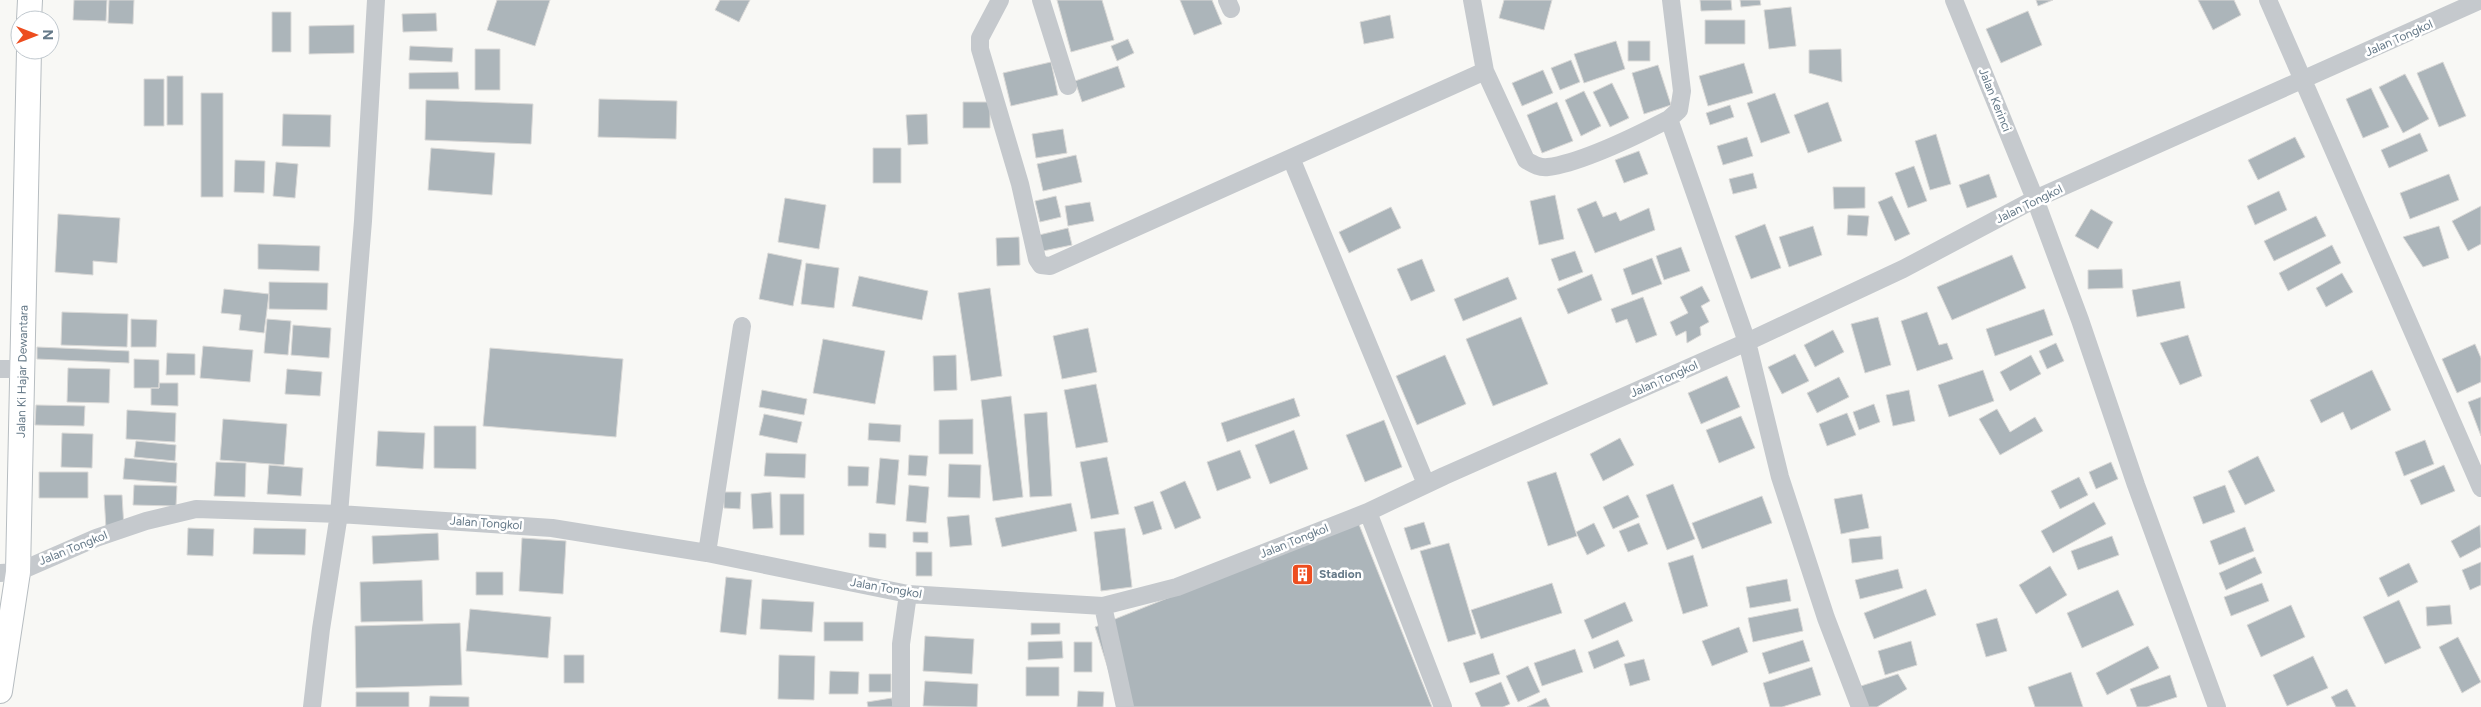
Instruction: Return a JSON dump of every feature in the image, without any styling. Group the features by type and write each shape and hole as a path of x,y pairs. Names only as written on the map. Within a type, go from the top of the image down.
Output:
{"main road":[{"name":"Jalan Ki Hajar Dewantara","path":"0,691 9,572 11,369 28,60"}],"street":[{"path":"312,707 321,629 339,514 363,221 376,0"},
{"path":"1000,0 980,38 980,49 1020,184 1037,259 1041,265 1050,266 1486,71"},
{"path":"1041,0 1068,86"},
{"path":"1472,0 1486,71 1526,160 1537,166 1547,167 1571,161 1637,135 1669,119 1679,110 1682,91 1671,0"},
{"name":"Jalan Kerinci","path":"1954,0 2035,199 2217,707"},
{"path":"2268,0 2302,82 2481,488"},
{"name":"Jalan Tongkol","path":"9,572 146,520 196,509 339,514 552,528 707,553 908,594 1103,606 1177,587 1368,512 1426,484 1747,342 1903,269 2035,199 2302,82 2481,0"},
{"path":"1669,119 1747,342 1780,477 1826,618 1860,707"},
{"path":"1291,158 1426,484"},
{"path":"707,553 742,326"},
{"path":"1368,512 1442,707"},
{"path":"901,707 901,644 908,594"},
{"path":"1103,606 1125,707"}],"building":[{"path":"74,0 107,0 106,21 73,20"},
{"path":"109,0 134,0 133,24 108,23"},
{"path":"497,0 550,0 535,46 487,30"},
{"path":"720,0 750,0 739,22 715,10"},
{"path":"1057,0 1102,0 1114,40 1071,52"},
{"path":"1180,0 1212,0 1222,24 1194,35"},
{"path":"1504,0 1552,0 1544,30 1499,18"},
{"path":"1700,0 1731,0 1732,10 1701,11"},
{"path":"1740,0 1760,0 1761,5 1741,7"},
{"path":"2036,0 2053,0 2038,6"},
{"path":"2198,0 2234,0 2241,15 2213,30"},
{"path":"1791,7 1796,46 1769,49 1764,10"},
{"path":"2028,11 2042,45 2001,63 1986,29"},
{"path":"272,12 291,12 291,52 272,52"},
{"path":"436,13 437,31 403,32 402,14"},
{"path":"1390,15 1394,38 1364,44 1360,22"},
{"path":"1705,20 1745,20 1745,44 1705,44"},
{"path":"354,25 354,53 309,54 309,26"},
{"path":"1128,39 1134,53 1117,61 1111,46"},
{"path":"1616,41 1625,69 1584,83 1574,54"},
{"path":"1628,41 1650,41 1650,61 1628,61"},
{"path":"410,46 453,48 452,62 409,60"},
{"path":"475,49 500,49 500,90 475,90"},
{"path":"1841,49 1842,82 1809,73 1809,50"},
{"path":"1571,60 1580,82 1560,90 1551,68"},
{"path":"1051,62 1058,95 1011,106 1003,73"},
{"path":"2443,62 2466,116 2439,127 2417,73"},
{"path":"1744,63 1753,93 1708,106 1699,76"},
{"path":"1658,65 1671,105 1644,114 1632,73"},
{"path":"1118,66 1125,87 1082,102 1075,81"},
{"path":"1543,70 1553,93 1522,106 1512,83"},
{"path":"458,72 459,89 409,89 409,73"},
{"path":"2405,74 2429,119 2403,133 2379,87"},
{"path":"167,76 183,76 183,125 167,125"},
{"path":"144,79 164,79 164,126 144,126"},
{"path":"1612,83 1629,118 1610,127 1593,92"},
{"path":"2371,88 2389,127 2363,138 2346,99"},
{"path":"1584,91 1601,126 1581,136 1565,100"},
{"path":"201,93 223,93 223,197 201,197"},
{"path":"1775,93 1790,133 1761,143 1747,103"},
{"path":"599,99 677,101 676,139 598,137"},
{"path":"426,100 533,104 531,144 425,140"},
{"path":"963,102 990,102 990,128 963,128"},
{"path":"1557,102 1573,141 1542,153 1527,115"},
{"path":"1828,102 1842,141 1808,153 1794,115"},
{"path":"1730,105 1734,117 1710,125 1706,113"},
{"path":"283,114 331,115 330,147 282,146"},
{"path":"927,114 928,144 908,145 906,115"},
{"path":"1063,129 1067,153 1036,158 1032,134"},
{"path":"2420,133 2428,151 2389,168 2381,150"},
{"path":"1936,134 1951,184 1930,190 1915,141"},
{"path":"1747,137 1753,156 1723,165 1717,146"},
{"path":"2295,137 2305,157 2258,180 2248,160"},
{"path":"431,148 495,153 492,195 428,190"},
{"path":"873,148 901,148 901,183 873,183"},
{"path":"1639,151 1648,174 1624,183 1615,160"},
{"path":"1076,155 1082,182 1043,191 1037,164"},
{"path":"235,160 265,161 264,193 234,192"},
{"path":"276,162 298,164 295,198 273,196"},
{"path":"1914,166 1927,201 1908,208 1895,173"},
{"path":"1753,173 1757,188 1733,194 1729,179"},
{"path":"1989,174 1997,197 1967,208 1959,185"},
{"path":"2449,174 2459,200 2410,219 2400,193"},
{"path":"1833,187 1865,187 1865,208 1834,209"},
{"path":"2279,191 2287,210 2255,225 2247,206"},
{"path":"1555,195 1564,239 1539,245 1530,201"},
{"path":"1056,196 1061,217 1040,222 1035,201"},
{"path":"1892,196 1910,234 1895,241 1878,202"},
{"path":"785,198 826,205 819,249 778,242"},
{"path":"1596,201 1603,217 1616,212 1620,221 1649,208 1655,230 1595,253 1577,209"},
{"path":"1090,202 1094,221 1068,226 1065,206"},
{"path":"2481,206 2481,244 2468,251 2452,221"},
{"path":"1391,207 1401,228 1349,253 1339,232"},
{"path":"2091,209 2113,222 2098,249 2075,236"},
{"path":"58,214 120,218 117,263 93,261 93,275 55,272"},
{"path":"1848,215 1869,216 1867,236 1847,235"},
{"path":"2316,216 2326,236 2274,261 2264,241"},
{"path":"1765,224 1781,268 1751,279 1735,236"},
{"path":"1813,226 1822,255 1789,267 1779,237"},
{"path":"2439,226 2449,258 2423,267 2403,237"},
{"path":"1068,228 1072,245 1043,251 1039,235"},
{"path":"1019,237 1020,265 997,266 996,238"},
{"path":"258,244 320,246 319,271 258,269"},
{"path":"2332,245 2341,263 2288,291 2279,273"},
{"path":"1681,247 1690,271 1664,280 1656,256"},
{"path":"1575,251 1583,272 1559,281 1551,259"},
{"path":"768,253 802,260 793,306 759,299"},
{"path":"2012,255 2026,288 1952,320 1937,287"},
{"path":"1652,258 1662,284 1632,295 1623,269"},
{"path":"1422,259 1435,291 1411,301 1397,269"},
{"path":"806,263 839,268 834,308 801,304"},
{"path":"2122,269 2123,288 2088,289 2088,270"},
{"path":"2342,273 2353,292 2326,307 2316,288"},
{"path":"1592,274 1602,300 1568,314 1557,289"},
{"path":"859,276 928,291 922,320 852,306"},
{"path":"1508,277 1517,299 1463,321 1454,299"},
{"path":"2180,281 2185,308 2137,317 2132,290"},
{"path":"269,282 328,283 327,310 269,309"},
{"path":"1702,286 1710,301 1701,306 1709,322 1700,327 1701,335 1687,343 1686,331 1676,336 1670,322 1688,313 1680,297"},
{"path":"990,288 1002,376 971,381 958,293"},
{"path":"224,289 269,294 264,333 239,330 241,315 221,313"},
{"path":"1643,297 1657,335 1636,343 1627,319 1616,323 1611,309"},
{"path":"2044,309 2053,335 1995,356 1986,329"},
{"path":"62,312 128,314 127,347 61,345"},
{"path":"1927,312 1939,345 1947,343 1953,359 1917,371 1901,321"},
{"path":"1521,317 1548,384 1493,406 1466,339"},
{"path":"1878,317 1891,365 1865,373 1851,324"},
{"path":"131,319 157,320 156,347 131,347"},
{"path":"267,319 291,321 288,355 264,353"},
{"path":"293,325 331,328 329,358 291,355"},
{"path":"1088,328 1097,372 1062,379 1053,336"},
{"path":"1833,330 1844,352 1815,367 1804,345"},
{"path":"2188,335 2202,376 2180,385 2160,343"},
{"path":"823,339 885,351 875,404 813,393"},
{"path":"2056,343 2064,361 2047,369 2039,351"},
{"path":"2475,344 2481,358 2481,382 2457,393 2442,359"},
{"path":"203,346 253,350 250,382 200,378"},
{"path":"37,347 129,351 129,363 37,359"},
{"path":"490,348 623,359 616,437 483,426"},
{"path":"167,353 195,354 195,375 166,375"},
{"path":"1795,354 1809,381 1782,394 1768,367"},
{"path":"956,355 957,390 934,391 933,356"},
{"path":"1445,355 1466,404 1417,425 1396,376"},
{"path":"2031,355 2041,374 2010,391 2000,372"},
{"path":"134,359 159,360 159,388 134,388"},
{"path":"68,368 110,369 109,403 67,402"},
{"path":"287,369 322,372 320,396 285,394"},
{"path":"1983,370 1994,401 1949,417 1938,385"},
{"path":"2372,370 2391,410 2351,430 2343,412 2321,423 2310,400"},
{"path":"1727,376 1740,407 1701,424 1688,393"},
{"path":"1839,377 1849,397 1817,413 1807,393"},
{"path":"159,383 178,383 178,406 151,405 151,388 159,388"},
{"path":"1096,384 1108,442 1076,448 1064,390"},
{"path":"762,390 807,399 804,415 759,407"},
{"path":"1909,390 1915,421 1893,426 1886,395"},
{"path":"1011,396 1023,497 993,501 981,400"},
{"path":"2481,397 2481,436 2468,402"},
{"path":"1294,398 1300,416 1227,442 1221,423"},
{"path":"1874,404 1880,422 1859,430 1853,412"},
{"path":"36,405 85,406 84,426 35,425"},
{"path":"1997,409 2010,432 2035,417 2043,431 2000,455 1979,419"},
{"path":"127,410 176,413 175,442 126,439"},
{"path":"1047,412 1052,496 1030,497 1024,414"},
{"path":"1847,413 1856,435 1827,446 1819,424"},
{"path":"764,414 802,422 797,443 759,435"},
{"path":"1741,416 1755,448 1719,463 1706,430"},
{"path":"223,419 287,424 284,465 220,460"},
{"path":"973,419 973,454 939,454 939,420"},
{"path":"1384,420 1402,467 1365,482 1346,435"},
{"path":"869,423 901,425 900,442 868,440"},
{"path":"434,426 476,426 476,469 434,468"},
{"path":"1294,430 1308,469 1270,484 1255,445"},
{"path":"378,431 425,433 423,469 376,466"},
{"path":"62,433 93,434 92,468 61,467"},
{"path":"1620,438 1634,465 1603,481 1590,454"},
{"path":"2425,440 2434,464 2404,476 2395,452"},
{"path":"136,441 176,445 175,461 134,457"},
{"path":"1240,450 1251,478 1217,491 1207,462"},
{"path":"766,453 806,454 805,478 764,476"},
{"path":"909,455 928,456 926,476 908,475"},
{"path":"2258,456 2275,491 2245,505 2228,471"},
{"path":"1107,457 1119,514 1091,519 1080,462"},
{"path":"125,458 177,463 176,483 123,479"},
{"path":"880,458 899,460 895,505 876,503"},
{"path":"216,462 246,463 245,497 214,496"},
{"path":"2111,462 2118,479 2096,489 2089,472"},
{"path":"949,464 981,465 980,498 948,497"},
{"path":"269,465 303,468 301,496 267,494"},
{"path":"2444,465 2455,491 2421,505 2410,480"},
{"path":"848,466 869,467 868,486 848,486"},
{"path":"39,472 88,472 88,498 39,498"},
{"path":"1556,472 1577,536 1548,546 1527,482"},
{"path":"2079,477 2088,495 2060,509 2051,491"},
{"path":"1185,481 1201,518 1175,529 1160,492"},
{"path":"1673,484 1695,539 1667,550 1646,495"},
{"path":"134,485 177,486 176,506 133,505"},
{"path":"909,485 929,487 926,523 906,521"},
{"path":"2225,485 2235,512 2203,524 2193,497"},
{"path":"724,492 741,492 740,509 724,508"},
{"path":"771,492 773,528 753,529 751,494"},
{"path":"780,494 804,494 804,535 780,535"},
{"path":"1862,494 1869,528 1841,534 1834,499"},
{"path":"104,495 122,495 124,528 106,529"},
{"path":"1628,495 1639,517 1613,529 1603,507"},
{"path":"1762,496 1772,523 1702,549 1692,523"},
{"path":"1153,501 1162,529 1143,535 1134,507"},
{"path":"2094,502 2106,524 2053,553 2041,531"},
{"path":"1071,503 1077,531 1002,547 995,518"},
{"path":"969,515 972,545 950,547 947,517"},
{"name":"Stadion","path":"1358,522 1432,707 1120,707 1095,627"},
{"path":"1424,522 1431,544 1411,550 1404,528"},
{"path":"1594,523 1605,546 1587,555 1576,532"},
{"path":"1639,523 1648,544 1628,552 1619,531"},
{"path":"2480,525 2481,547 2460,558 2451,541"},
{"path":"2245,527 2254,551 2219,565 2210,541"},
{"path":"188,528 214,529 213,556 187,555"},
{"path":"254,528 306,529 305,555 253,554"},
{"path":"1125,528 1132,587 1101,591 1094,532"},
{"path":"913,532 928,532 928,543 913,542"},
{"path":"438,533 439,560 373,564 372,536"},
{"path":"869,533 886,534 886,548 869,547"},
{"path":"1881,536 1883,559 1852,563 1849,539"},
{"path":"2112,536 2119,555 2078,570 2071,551"},
{"path":"522,538 566,541 563,594 519,591"},
{"path":"1449,543 1476,634 1448,642 1420,551"},
{"path":"916,552 932,552 932,576 916,576"},
{"path":"1693,555 1708,606 1683,614 1668,563"},
{"path":"2255,557 2262,573 2226,590 2219,573"},
{"path":"2481,562 2481,585 2470,590 2462,570"},
{"path":"2409,563 2418,582 2388,597 2379,578"},
{"path":"2050,566 2067,595 2036,614 2019,585"},
{"path":"1898,569 1903,588 1860,599 1855,580"},
{"path":"476,572 503,572 503,595 476,595"},
{"path":"726,577 752,580 746,635 720,632"},
{"path":"1787,579 1791,601 1750,608 1746,587"},
{"path":"422,580 423,621 361,622 360,582"},
{"path":"1552,583 1562,613 1481,639 1471,610"},
{"path":"2262,583 2269,601 2231,616 2224,597"},
{"path":"1926,589 1936,615 1874,639 1864,613"},
{"path":"2118,590 2134,625 2082,648 2067,613"},
{"path":"762,599 814,602 812,632 760,629"},
{"path":"2399,600 2421,648 2385,664 2363,617"},
{"path":"1625,602 1633,621 1592,639 1584,620"},
{"path":"2291,605 2305,637 2261,657 2247,625"},
{"path":"2450,605 2452,624 2427,626 2426,607"},
{"path":"1798,608 1803,631 1753,642 1748,618"},
{"path":"470,609 551,617 548,658 466,651"},
{"path":"1997,618 2007,651 1986,657 1976,624"},
{"path":"824,622 863,622 863,641 824,641"},
{"path":"460,623 462,685 356,688 355,626"},
{"path":"1031,623 1060,623 1060,634 1031,635"},
{"path":"1739,627 1748,652 1712,666 1702,641"},
{"path":"925,636 974,639 972,674 923,671"},
{"path":"2458,637 2481,682 2462,693 2439,647"},
{"path":"1618,640 1625,656 1594,669 1588,652"},
{"path":"1803,640 1810,661 1769,674 1762,653"},
{"path":"1062,641 1063,658 1028,660 1028,642"},
{"path":"1911,641 1917,665 1885,675 1878,651"},
{"path":"1074,642 1092,642 1092,672 1074,672"},
{"path":"2148,646 2159,668 2107,695 2096,673"},
{"path":"1575,649 1583,672 1542,686 1534,663"},
{"path":"1493,653 1500,674 1470,683 1463,663"},
{"path":"564,655 584,655 584,683 564,683"},
{"path":"779,655 815,656 814,700 778,699"},
{"path":"2313,656 2328,688 2287,706 2273,675"},
{"path":"1644,659 1650,680 1630,686 1624,664"},
{"path":"1528,666 1540,692 1518,702 1506,676"},
{"path":"1026,667 1059,667 1059,696 1026,696"},
{"path":"1812,667 1821,695 1782,707 1770,707 1763,683"},
{"path":"830,671 859,672 858,694 829,694"},
{"path":"2071,672 2083,707 2035,707 2028,687"},
{"path":"869,674 891,674 891,692 869,692"},
{"path":"1898,674 1907,689 1877,707 1867,707 1861,686"},
{"path":"2170,675 2177,697 2147,707 2137,707 2130,689"},
{"path":"925,681 978,684 977,707 923,706"},
{"path":"1501,682 1510,704 1503,707 1481,707 1475,693"},
{"path":"2347,689 2356,707 2336,707 2331,697"},
{"path":"1078,691 1104,692 1103,707 1077,707"},
{"path":"356,692 409,692 409,707 356,707"},
{"path":"430,696 469,697 469,707 429,707"},
{"path":"892,698 893,707 868,707 867,702"},
{"path":"1546,698 1550,707 1527,707"}],"place":[{"name":"Stadion","path":"1303,574"}]}
